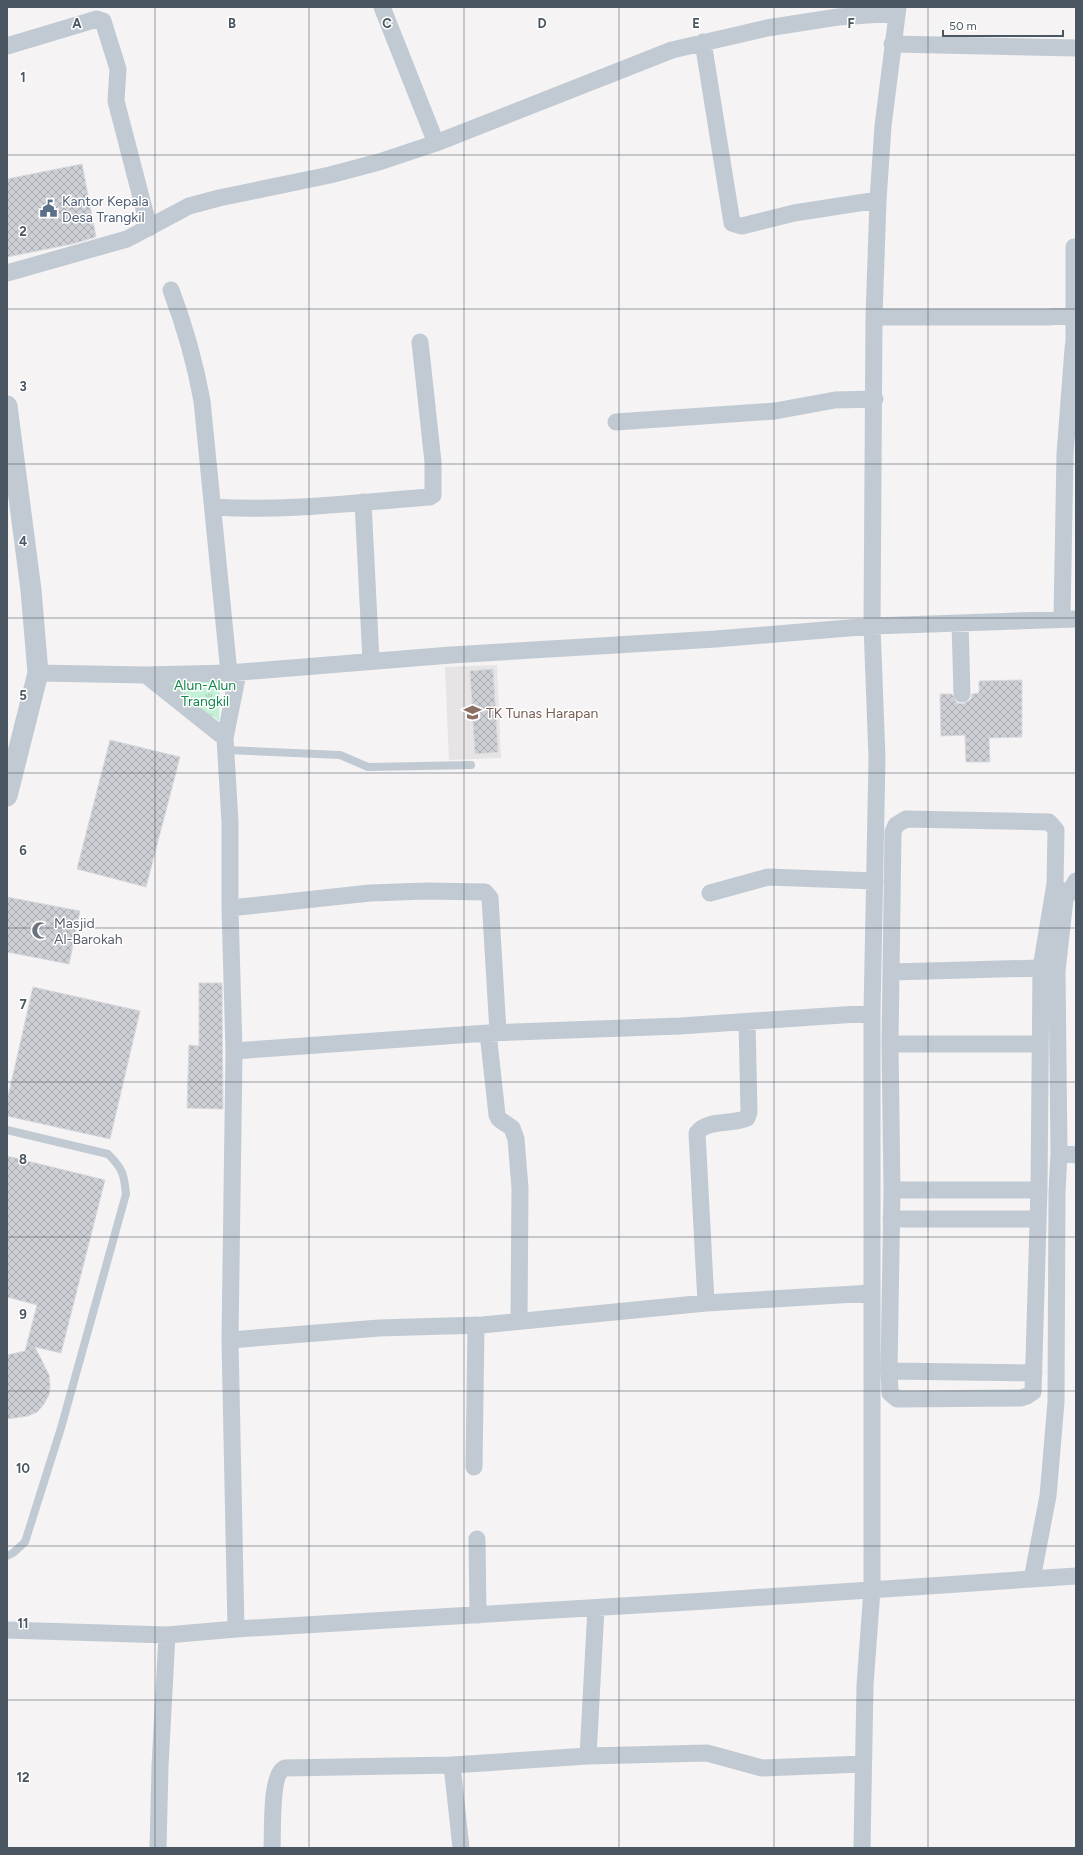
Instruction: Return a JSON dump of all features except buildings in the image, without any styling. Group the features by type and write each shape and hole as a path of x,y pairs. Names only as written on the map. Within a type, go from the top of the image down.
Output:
{"street":[{"path":"382,7 436,143"},
{"path":"7,273 127,240 197,204 337,173 379,162 436,143 672,50 767,28 897,10 883,126 878,200 874,317 875,399 872,626 877,758 872,1014 872,1590 865,1685 862,1848"},
{"path":"7,46 97,19 102,21 118,69 116,101 149,228"},
{"path":"703,42 732,223 742,226 794,213 878,200"},
{"path":"892,44 1076,48"},
{"path":"38,673 146,675 234,673 371,661 716,639 872,626 1069,619 1065,454 1075,342 1074,247"},
{"path":"171,290 197,369 207,433 214,507 234,673 226,744 230,822 230,908 234,1051 230,1340 236,1629"},
{"path":"874,317 1047,317 1074,315"},
{"path":"214,507 261,509 295,508 430,497 433,495 433,462 420,342"},
{"path":"616,422 775,411 835,400 875,399"},
{"path":"7,406 15,496 31,590 38,673 7,796"},
{"path":"363,502 371,661"},
{"path":"960,623 962,694"},
{"path":"146,675 226,744"},
{"path":"906,819 1049,822 1056,830 1055,884 1041,968 1039,1044 1039,1190 1034,1373 1032,1392 1022,1398 897,1399 890,1393 889,1371 892,1190 890,1044 893,832 896,825 900,821 906,819"},
{"path":"710,893 768,877 875,881"},
{"path":"1032,1579 1048,1496 1056,1402 1057,1192 1059,1153 1057,971 1065,899 1076,881"},
{"path":"1055,884 1065,899"},
{"path":"230,908 370,894 427,891 485,892 490,898 493,1033 498,1117 512,1128 516,1139 520,1188 519,1321"},
{"path":"892,972 1041,968"},
{"path":"234,1051 493,1033 747,1022 872,1014"},
{"path":"706,1303 697,1133 700,1128 741,1121 747,1118 749,1112 747,1022"},
{"path":"890,1044 1039,1044"},
{"path":"1059,1153 1076,1155"},
{"path":"892,1190 1039,1190"},
{"path":"891,1219 1038,1218"},
{"path":"230,1340 379,1328 476,1325 706,1303 872,1293"},
{"path":"474,1467 476,1325"},
{"path":"889,1371 1034,1373"},
{"path":"477,1539 478,1615"},
{"path":"7,1630 167,1635 236,1629 596,1608 1076,1576"},
{"path":"588,1756 596,1608"},
{"path":"158,1848 160,1766 167,1635"},
{"path":"272,1848 274,1794 276,1777 281,1769 452,1765 588,1756 707,1753 762,1768 863,1764"},
{"path":"452,1765 461,1848"}],"lane":[{"path":"226,744 340,755 359,765 368,767 471,765"},
{"path":"7,1130 108,1154 120,1165 126,1194 61,1428 25,1542 13,1554 7,1556"}],"shaded area":[{"name":"TK Tunas Harapan","path":"497,665 501,758 449,760 445,667"}],"green space":[{"name":"Alun-Alun Trangkil","path":"220,678 219,721 164,682"}],"place":[{"name":"Kantor Kepala Desa Trangkil","path":"49,209"},
{"name":"TK Tunas Harapan","path":"473,713"},
{"name":"Masjid Al-Barokah","path":"41,931"}]}
